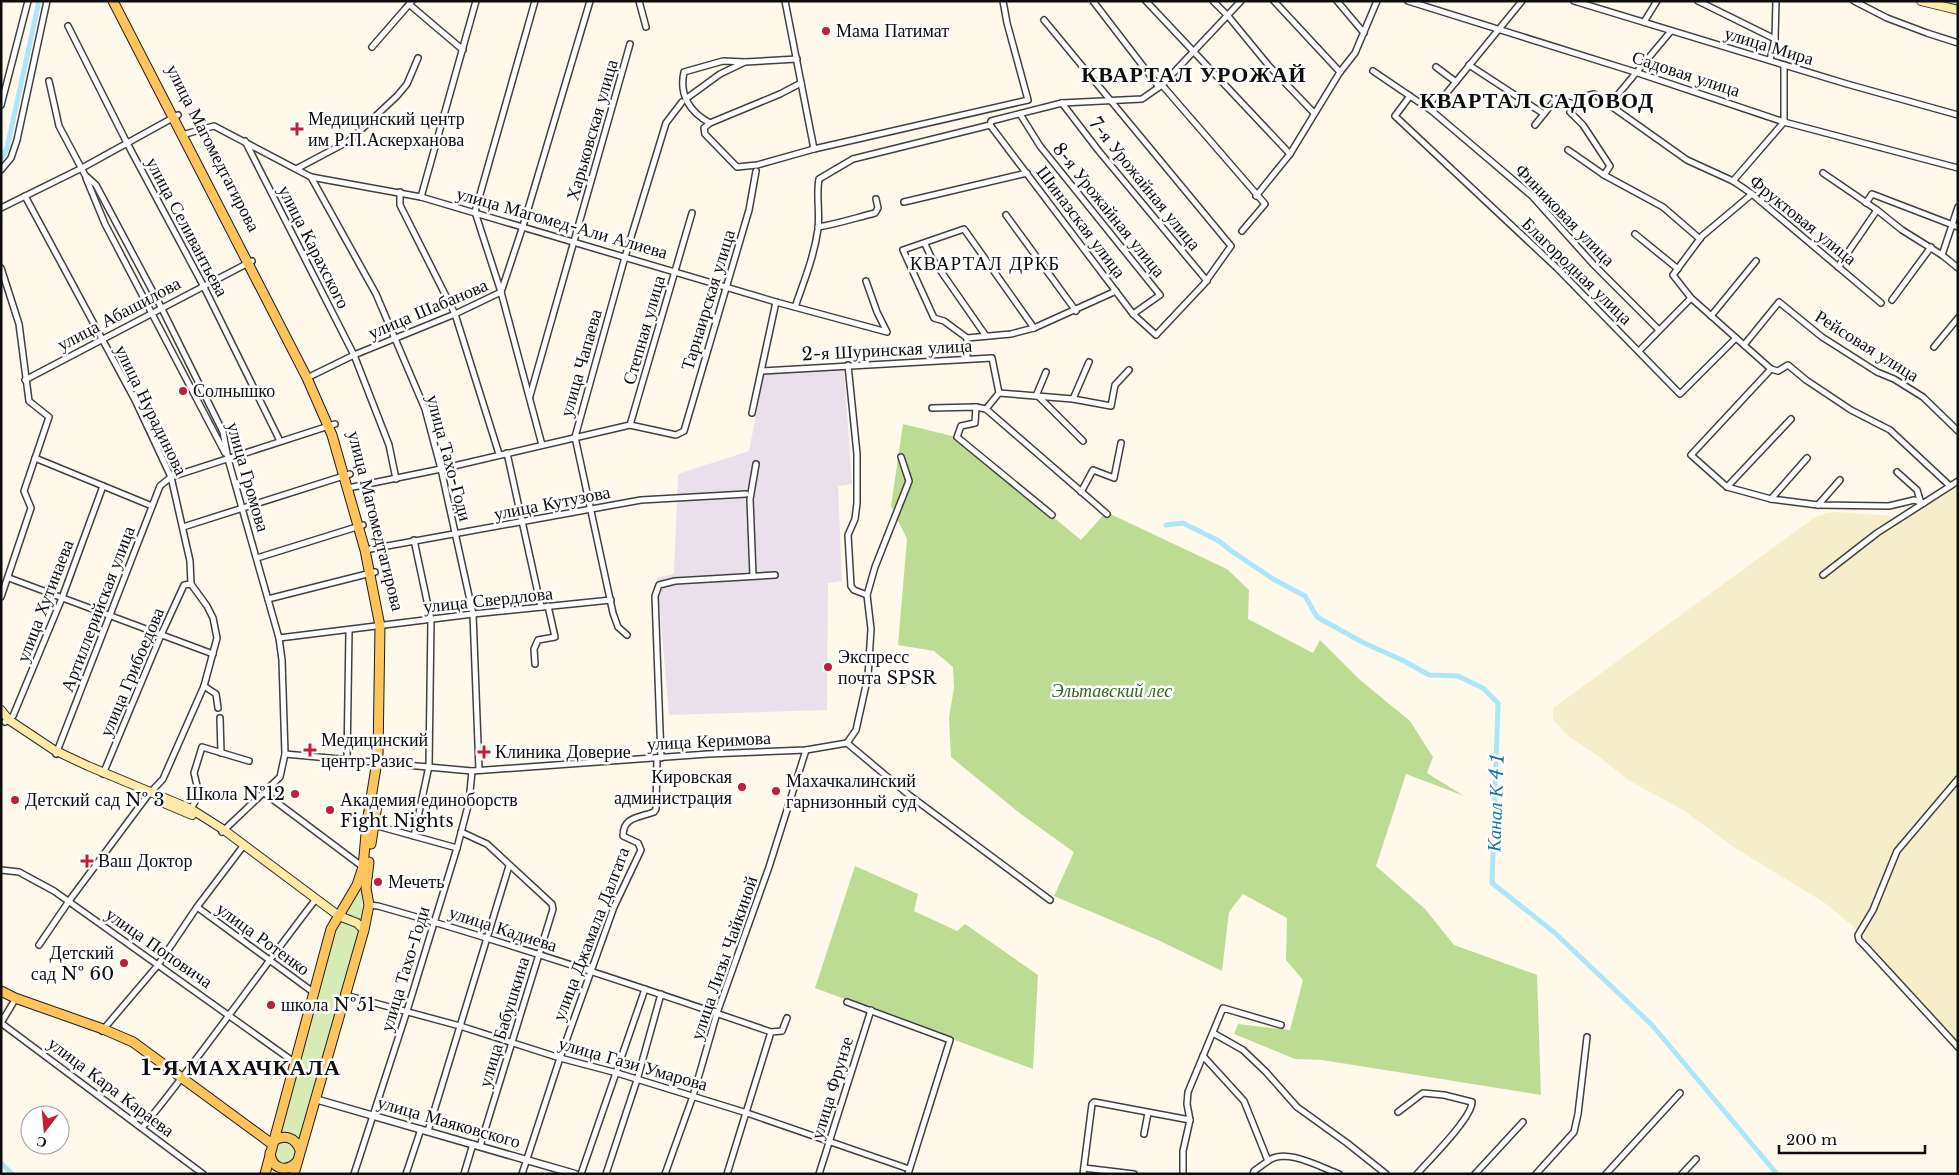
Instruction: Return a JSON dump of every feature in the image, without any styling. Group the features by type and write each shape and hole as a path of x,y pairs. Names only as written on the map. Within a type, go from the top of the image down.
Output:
{"main road":[{"name":"улица Магомедтагирова","path":"113,1 176,116"},
{"name":"улица Магомедтагирова","path":"118,1 310,377 332,425 361,525 383,626 380,761 363,867 358,885 331,929 265,1174"},
{"path":"1921,1 1958,10"},
{"path":"1,710 5,720 56,753 190,811 223,831 338,917 357,923 364,930"},
{"name":"улица Магомедтагирова","path":"300,1150 364,930 369,905 366,888 371,824"},
{"path":"1,991 133,1042 271,1147"},
{"path":"1,996 13,1003 102,1031"},
{"path":"294,1174 297,1162 300,1150 298,1144 286,1137 279,1138 271,1147 270,1159 274,1165 286,1169 292,1167 297,1162"}],"street":[{"path":"1,105 28,1"},
{"path":"1,170 10,158 17,140 48,1"},
{"path":"421,197 476,1"},
{"path":"535,1 475,212 502,292 542,445"},
{"name":"улица Шабанова","path":"310,377 354,355 455,314 502,292 590,1"},
{"path":"639,1 646,27"},
{"path":"785,1 814,150"},
{"path":"801,83 780,94 710,123 704,128 705,134 737,167 757,165 1028,100 1007,23 1003,1"},
{"path":"1093,1 1160,86 1265,204 1242,231"},
{"path":"1146,1 1290,154"},
{"path":"1213,1 1228,16 1269,66 1314,113"},
{"path":"795,307 811,266 818,227 818,185 819,179 823,176 853,159 1020,114 1062,104 1142,99 1160,86 1241,1"},
{"path":"1274,1 1340,72"},
{"path":"1337,1 1364,32"},
{"path":"1256,196 1290,154 1340,72 1355,54 1377,1"},
{"name":"Садовая улица","path":"1408,1 1635,72 1784,122 1958,168"},
{"path":"1432,111 1522,1"},
{"name":"улица Мира","path":"1574,1 1784,65 1958,115"},
{"path":"1644,22 1657,1"},
{"path":"1698,1 1775,39"},
{"path":"1770,60 1775,39 1776,1"},
{"path":"1854,1 1911,27 1958,43"},
{"path":"372,46 411,3 463,50"},
{"path":"1044,20 1231,246 1206,280"},
{"name":"улица Селивантьева","path":"68,26 127,143 203,285 280,441"},
{"path":"1610,104 1671,31"},
{"name":"Харьковская улица","path":"529,396 575,242 630,44"},
{"path":"298,168 349,141 356,135 407,84 418,58"},
{"path":"710,123 697,116 684,100 681,83 684,72 723,61 745,62 796,59"},
{"name":"улица Чапаева","path":"627,635 618,627 575,438 625,257 666,123 684,100 720,74 745,62"},
{"path":"1469,65 1544,114"},
{"path":"1733,181 1784,122 1784,65"},
{"path":"1436,67 1456,82"},
{"name":"Финиковая улица","path":"1373,71 1432,111 1532,196 1594,265 1660,330"},
{"name":"улица Громова","path":"49,81 59,126 85,175 96,185 161,308 223,432 228,459 280,638 285,754 280,777 223,831"},
{"name":"Фруктовая улица","path":"1578,104 1586,96 1594,94 1687,160 1733,181 1752,194 1881,303"},
{"name":"Благородная улица","path":"1410,96 1395,116 1557,268 1680,394 1736,338"},
{"path":"1535,126 1556,99 1578,104"},
{"name":"7-я Урожайная улица","path":"1062,104 1206,280"},
{"path":"1578,104 1570,112 1584,125 1610,166 1604,175"},
{"name":"8-я Урожайная улица","path":"1020,114 1040,146 1160,295 1133,314"},
{"path":"1,208 82,168 176,116"},
{"name":"Шиназская улица","path":"991,123 1026,173 1133,314 1156,335 1206,280"},
{"name":"улица Магомед-Али Алиева","path":"185,134 214,126 298,168 312,177 421,197 776,302 887,332 877,312 866,281"},
{"name":"улица Карахского","path":"245,141 354,355 390,445 396,478"},
{"path":"1568,150 1604,175 1663,207 1700,239"},
{"name":"Тарнаирская улица","path":"630,425 676,435 684,431 749,210 756,171"},
{"path":"904,202 1026,173"},
{"path":"1823,173 1877,210 1902,230 1931,247 1958,268"},
{"path":"85,175 105,224 228,459"},
{"name":"улица Тахо-Годи","path":"312,177 376,294 396,338 425,409 442,469 473,614 479,770"},
{"path":"400,192 400,205 455,314 500,454"},
{"path":"1752,194 1700,239 1673,275 1692,298 1771,369 1778,371 1788,365 1806,380 1851,410 1890,430 1950,486"},
{"path":"1866,203 1872,194 1955,226"},
{"name":"улица Нурадинова","path":"25,196 135,400 171,477 190,561 191,584"},
{"path":"818,227 839,224 850,219 875,213 878,208 876,198"},
{"path":"1942,255 1955,226 1958,207"},
{"path":"1838,267 1877,210"},
{"name":"Степная улица","path":"630,425 692,213"},
{"path":"1006,215 1076,310"},
{"path":"1034,328 964,229 903,250 934,318 944,321 967,338 1010,334 1034,328 1116,291"},
{"path":"1635,234 1678,269"},
{"path":"925,244 931,257 986,336"},
{"path":"1892,300 1931,247"},
{"path":"1711,316 1756,260"},
{"name":"улица Абашилова","path":"25,380 250,262"},
{"path":"1,268 19,324 29,401 49,417 24,491 30,508 9,578 1,597"},
{"path":"1639,351 1692,298"},
{"path":"752,413 776,302"},
{"name":"Рейсовая улица","path":"1744,344 1779,302 1822,337 1877,372 1894,379 1923,398 1958,431"},
{"path":"1934,347 1958,318"},
{"path":"967,338 967,359"},
{"name":"2-я Шуринская улица","path":"762,371 992,358 1000,393"},
{"path":"1073,399 1089,362"},
{"path":"848,365 857,454 857,503 848,535 851,586 854,590 867,596"},
{"path":"1771,369 1690,455 1727,487 1771,499 1818,505 1889,506 1914,500 1922,502"},
{"path":"986,409 1000,393 1073,399 1111,406 1115,385 1129,370"},
{"path":"1037,396 1046,372"},
{"path":"1037,396 1083,441"},
{"path":"976,407 975,423 961,426 957,437 1052,515"},
{"path":"932,408 976,407 986,409 1107,514"},
{"path":"1727,487 1791,419"},
{"path":"171,477 332,425"},
{"path":"351,488 442,469 507,452 630,425"},
{"path":"1082,492 1093,470 1114,478 1122,443"},
{"path":"507,452 541,607"},
{"path":"901,457 909,481 875,567 867,596 871,629 868,676 856,730 847,743 909,795 1050,900"},
{"path":"35,458 152,506"},
{"path":"1771,499 1808,458"},
{"path":"753,576 750,499 756,464"},
{"path":"1897,472 1917,490 1922,502"},
{"path":"183,528 347,475"},
{"name":"Артиллерийская улица","path":"56,753 160,486 171,477"},
{"path":"1818,505 1840,480"},
{"path":"1823,575 1877,533 1922,502 1958,481"},
{"name":"улица Хутинаева","path":"5,720 13,716 62,598 103,486"},
{"name":"улица Кутузова","path":"367,550 641,500 746,494"},
{"path":"257,558 361,525"},
{"path":"414,540 431,620 429,766 414,836"},
{"path":"268,599 372,573"},
{"path":"659,758 656,589 662,583 775,575"},
{"path":"9,578 213,654"},
{"path":"39,945 68,901 149,794 163,779 204,686 217,638 207,606 191,584"},
{"name":"улица Грибоедова","path":"103,774 184,585 191,584"},
{"name":"улица Свердлова","path":"280,638 349,631 473,614 611,600"},
{"path":"535,664 534,649 538,640 555,637 548,606"},
{"path":"347,760 349,631"},
{"path":"204,686 216,694 218,708"},
{"path":"220,718 221,753"},
{"name":"улица Керимова","path":"285,754 380,761 472,771 806,750 847,743"},
{"path":"190,811 199,794 194,773 202,747 249,761"},
{"name":"улица Лизы Чайкиной","path":"665,1174 693,1096 717,1014 770,868 806,750"},
{"name":"улица Джамала Далгата","path":"522,1174 560,1058 614,907 641,850 638,844 623,836 623,826 626,822 654,812 656,809 659,758"},
{"name":"улица Тахо-Годи","path":"354,1174 407,1012 457,848 469,802 472,771"},
{"path":"1958,779 1897,851 1873,910 1858,935 1859,940 1958,1046"},
{"path":"263,792 363,867"},
{"path":"371,824 457,848"},
{"name":"улица Бабушкина","path":"461,832 487,844 552,904 553,909 480,1146"},
{"path":"102,1031 158,965 197,907 243,846"},
{"path":"406,1174 424,1130 460,1026 510,866"},
{"name":"улица Поповича","path":"1,870 20,872 68,901 294,1062"},
{"path":"142,1128 182,1080 228,1015 315,900"},
{"name":"улица Кадиева","path":"369,905 434,922 540,955 771,1032"},
{"name":"улица Ротенко","path":"197,907 313,992"},
{"path":"581,1174 645,989"},
{"path":"606,1174 637,1080 661,994"},
{"name":"улица Гази Умарова","path":"345,995 460,1026 560,1058 693,1096 830,1140 909,1171"},
{"path":"847,1002 950,1040 909,1171"},
{"path":"1,1023 13,1003"},
{"path":"1182,1174 1183,1151 1190,1120 1186,1104 1188,1092 1223,1008 1281,1025"},
{"name":"улица Фрунзе","path":"819,1174 871,1010"},
{"path":"727,1174 771,1032 782,1030 787,1018"},
{"name":"улица Кара Караева","path":"1,1023 203,1174"},
{"path":"1213,1033 1243,1050 1266,1072 1297,1107 1348,1143 1386,1174"},
{"path":"1536,1174 1574,1132 1578,1114 1587,1037"},
{"path":"1203,1056 1244,1101 1268,1161"},
{"path":"1398,1112 1422,1093 1444,1095 1472,1102 1471,1108 1464,1120 1417,1174"},
{"path":"1606,1174 1680,1093"},
{"name":"улица Маяковского","path":"315,1099 575,1174"},
{"path":"1134,1174 1083,1171 1092,1104 1098,1102 1190,1120"},
{"path":"1144,1134 1148,1113"},
{"path":"1476,1174 1523,1122"},
{"path":"464,1174 473,1144"},
{"path":"1254,1174 1254,1171 1274,1156 1287,1155 1339,1174"},
{"path":"1682,1174 1696,1159"}],"shaded area":[{"path":"844,369 852,484 838,486 842,581 828,583 827,710 669,715 657,578 674,574 678,474 749,451 764,374"},
{"path":"1958,484 1958,1042 1907,990 1861,933 1825,903 1735,848 1683,810 1630,781 1598,756 1569,737 1553,719 1553,709 1814,518 1826,513 1837,512 1896,516 1919,510"}],"green space":[{"name":"Эльтавский лес","path":"903,424 956,437 1081,540 1106,512 1227,569 1249,590 1248,619 1313,653 1320,640 1360,680 1410,721 1433,757 1427,773 1464,796 1406,774 1376,866 1425,909 1454,945 1537,975 1541,1095 1322,1060 1295,1059 1234,1034 1238,1024 1290,1030 1303,980 1286,960 1287,918 1243,894 1229,912 1222,971 1158,940 1054,896 1074,852 1022,815 951,757 949,717 954,688 953,667 934,651 898,645 907,539 891,506"},
{"path":"855,866 918,894 914,911 957,931 965,924 1038,975 1033,1069 815,988"},
{"path":"361,888 363,915 361,922 344,915"},
{"path":"342,922 356,926 359,932 300,1141 290,1133 277,1135 337,925"},
{"path":"285,1142 293,1145 296,1153 293,1161 285,1164 277,1161 274,1153 277,1145"}],"waterway":[{"path":"1,159 7,148 39,1"},
{"path":"1952,1 1958,3"},
{"name":"Канал К 4 1","path":"1166,525 1183,523 1219,541 1273,579 1305,596 1317,617 1362,642 1404,661 1429,675 1458,676 1483,688 1498,703 1492,883 1555,933 1652,1025 1777,1174"},
{"path":"1,1163 12,1174"}],"place":[{"name":"Мама Патимат","path":"826,31"},
{"name":"Медицинский центр им Р.П.Аскерханова","path":"297,129"},
{"name":"Солнышко","path":"183,391"},
{"name":"Экспресс почта SPSR","path":"828,667"},
{"name":"Медицинский центр Разис","path":"310,750"},
{"name":"Клиника Доверие","path":"484,752"},
{"name":"Кировская администрация","path":"742,787"},
{"name":"Махачкалинский гарнизонный суд","path":"776,791"},
{"name":"Школа №12","path":"295,794"},
{"name":"Детский сад № 3","path":"15,800"},
{"name":"Академия единоборств Fight Nights","path":"330,810"},
{"name":"Ваш Доктор","path":"87,861"},
{"name":"Мечеть","path":"378,882"},
{"name":"Детский сад № 60","path":"124,963"},
{"name":"школа №51","path":"271,1005"}],"district":[{"name":"КВАРТАЛ УРОЖАЙ","path":"1194,74"},
{"name":"КВАРТАЛ САДОВОД","path":"1537,100"},
{"name":"КВАРТАЛ ДРКБ","path":"985,263"},
{"name":"1-Я МАХАЧКАЛА","path":"241,1067"}]}
